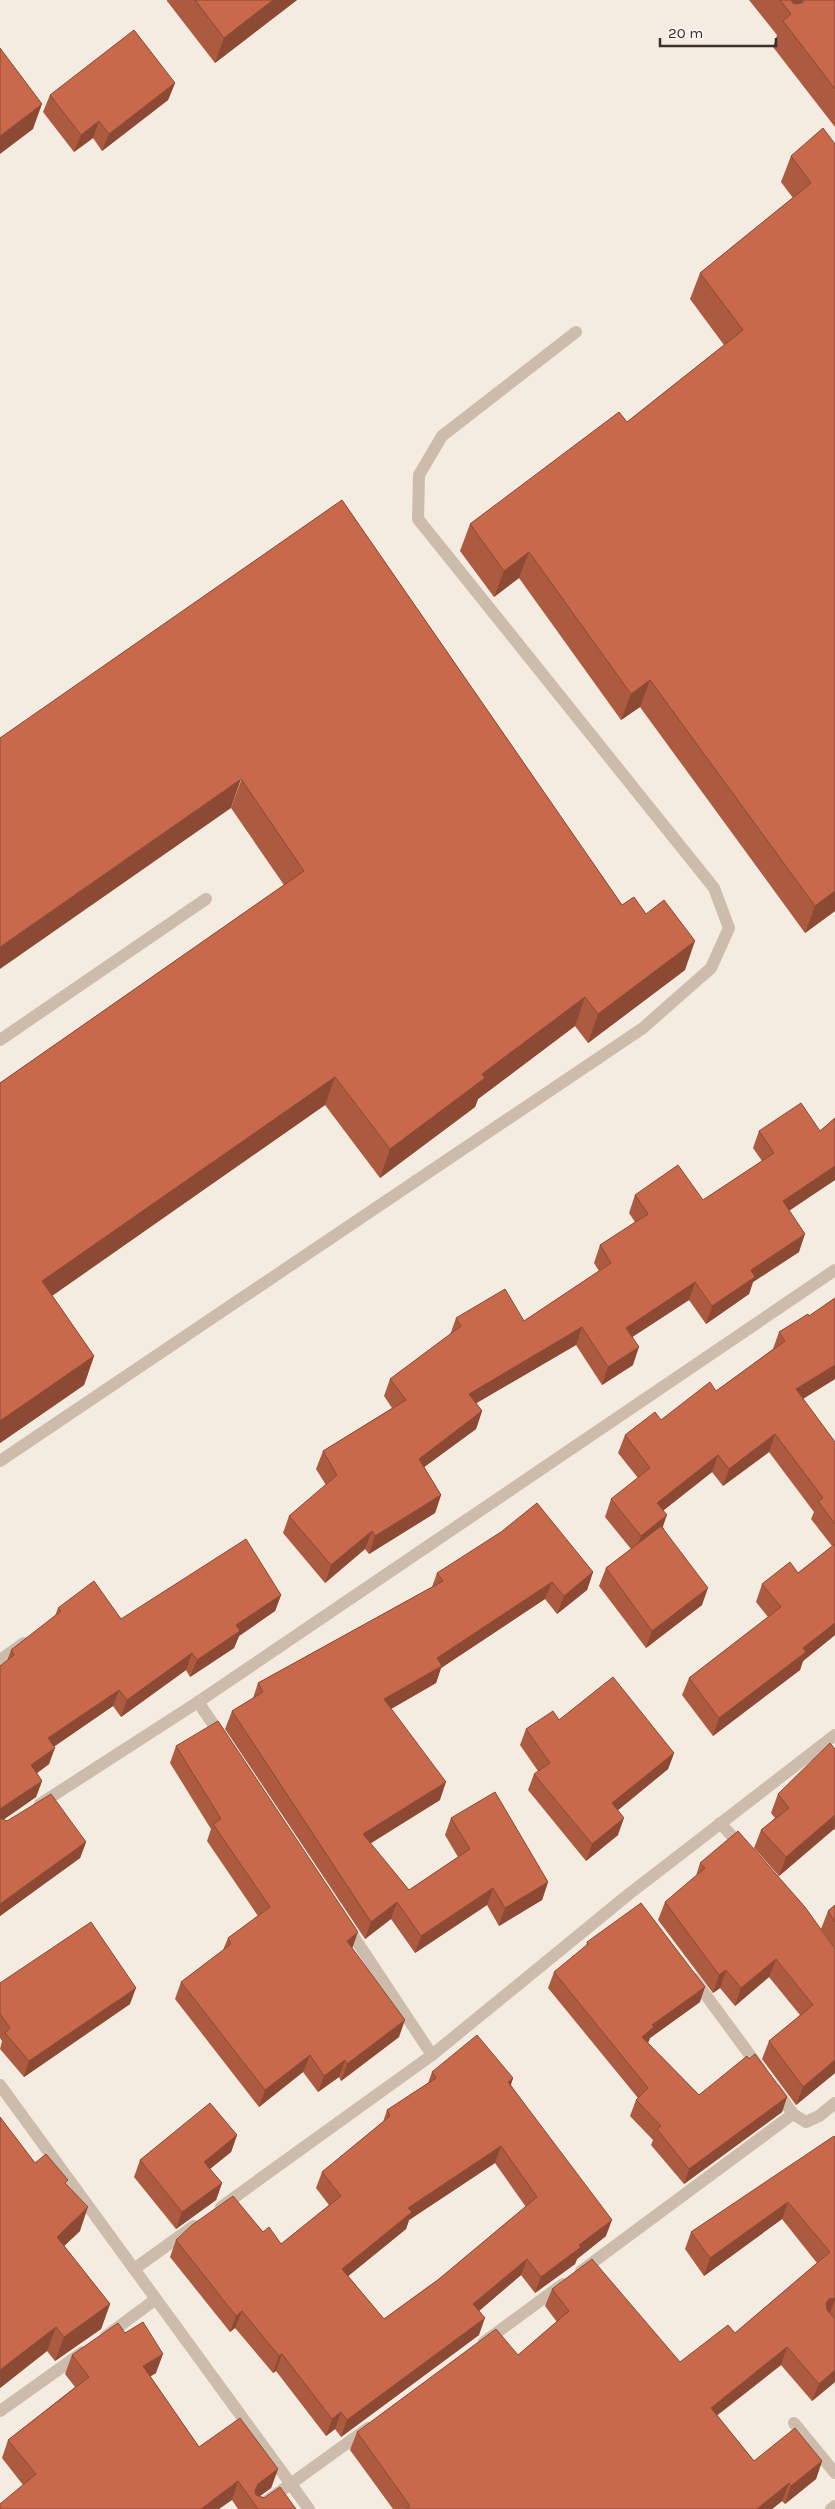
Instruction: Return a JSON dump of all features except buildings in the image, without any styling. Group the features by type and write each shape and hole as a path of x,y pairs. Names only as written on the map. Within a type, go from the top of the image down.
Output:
{"street":[{"path":"0,1461 643,1028 711,968 729,928 714,888 418,519 419,475 442,436 576,332"},
{"path":"0,1040 206,899"},
{"path":"33,1809 198,1702 835,1270"},
{"path":"0,1660 24,1643"},
{"path":"198,1702 231,1751"},
{"path":"134,2270 432,2055 632,1897 720,1823 835,1735"},
{"path":"720,1823 749,1856"},
{"path":"339,1915 432,2055"},
{"path":"688,1972 793,2114 801,2120 811,2122 835,2103"},
{"path":"0,2085 309,2509"},
{"path":"474,2350 793,2114"},
{"path":"0,2411 156,2299"},
{"path":"256,2509 378,2420"},
{"path":"794,2423 835,2473"},
{"path":"831,2509 835,2506"}]}
